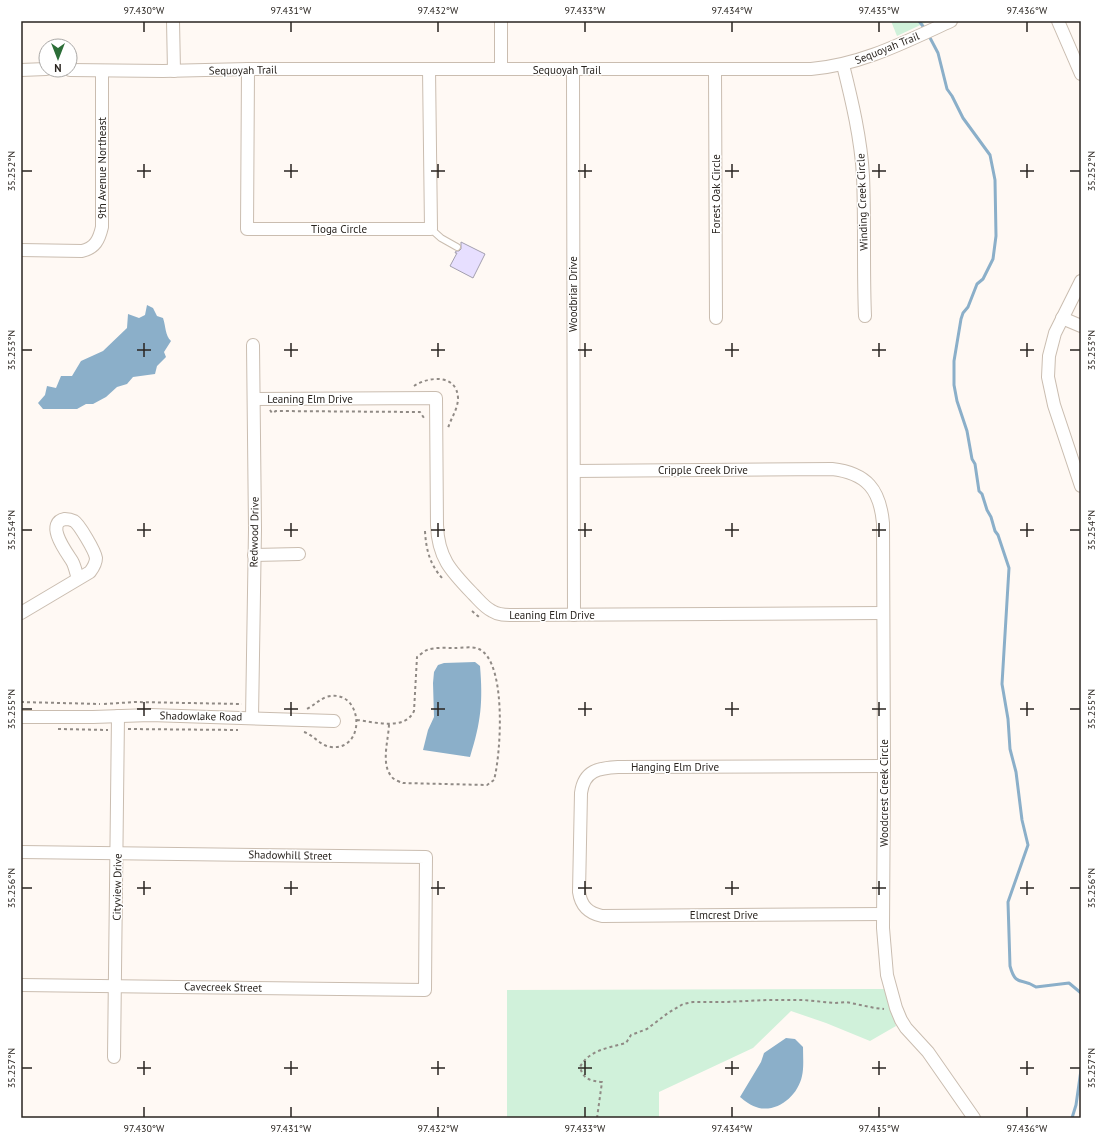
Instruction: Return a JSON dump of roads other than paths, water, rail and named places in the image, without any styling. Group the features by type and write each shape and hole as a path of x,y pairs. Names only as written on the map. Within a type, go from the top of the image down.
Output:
{"street":[{"path":"173,21 174,70"},
{"path":"501,21 501,69"},
{"path":"1058,21 1081,74"},
{"name":"Sequoyah Trail","path":"78,70 803,70 843,65 881,53 949,22"},
{"name":"Winding Creek Circle","path":"843,65 856,123 862,163 865,316"},
{"path":"21,70 38,69"},
{"name":"Tioga Circle","path":"248,69 247,229 431,229"},
{"path":"429,69 431,229"},
{"name":"9th Avenue Northeast","path":"21,250 78,251 88,250 96,244 102,227 102,70"},
{"name":"Woodbriar Drive","path":"573,70 574,614"},
{"name":"Forest Oak Circle","path":"715,70 716,318"},
{"path":"1081,281 1062,318 1051,346 1048,377 1054,405 1081,486"},
{"path":"1062,318 1081,326"},
{"name":"Redwood Drive","path":"252,718 254,555 253,345"},
{"name":"Leaning Elm Drive","path":"254,399 436,398 437,537 442,554 454,574 486,608 497,613 513,615 884,613"},
{"name":"Cripple Creek Drive","path":"574,471 832,469"},
{"name":"Woodcrest Creek Circle","path":"832,469 857,475 875,490 881,508 883,523 883,914 884,950 887,975 896,1008 903,1024 928,1052 974,1118"},
{"path":"254,555 299,554"},
{"path":"21,613 78,579"},
{"name":"Shadowlake Road","path":"21,717 150,715 334,721"},
{"name":"Cityview Drive","path":"114,1057 118,716"},
{"name":"Hanging Elm Drive","path":"579,892 581,792 584,781 593,771 608,767 884,766"},
{"name":"Shadowhill Street","path":"21,852 426,858 425,990"},
{"name":"Elmcrest Drive","path":"579,892 583,906 594,914 602,916 883,914"},
{"name":"Cavecreek Street","path":"21,985 425,990"}],"lane":[{"path":"431,229 440,238 457,246"}],"water":[{"path":"147,305 153,308 157,316 163,318 169,339 171,341 164,352 166,357 157,366 155,374 133,377 127,384 117,387 106,397 93,404 86,404 77,409 43,409 38,403 45,395 47,386 56,388 61,376 72,376 81,361 103,351 127,328 128,314 139,318 145,315"},
{"path":"475,662 480,666 481,701 477,733 470,757 423,750 428,730 434,717 433,683 434,672 438,665 444,663"},
{"path":"786,1038 795,1039 803,1047 803,1069 800,1083 792,1096 780,1105 766,1109 753,1106 740,1097 761,1062 764,1053"}],"waterway":[{"path":"919,21 925,29"},
{"path":"928,34 938,53 947,89 963,118 990,155 995,180 996,236 993,259 983,279 977,284 968,307 963,313 961,319 954,361 954,385 957,401 967,431 972,459 975,464 979,491 982,494 991,517 1009,568 1002,684 1008,719 1010,749 1016,772 1022,820 1028,845 1008,902 1010,966 1012,973 1017,980 1036,987 1069,983 1081,993"},
{"path":"1072,1118 1076,1105 1081,1070"}]}
